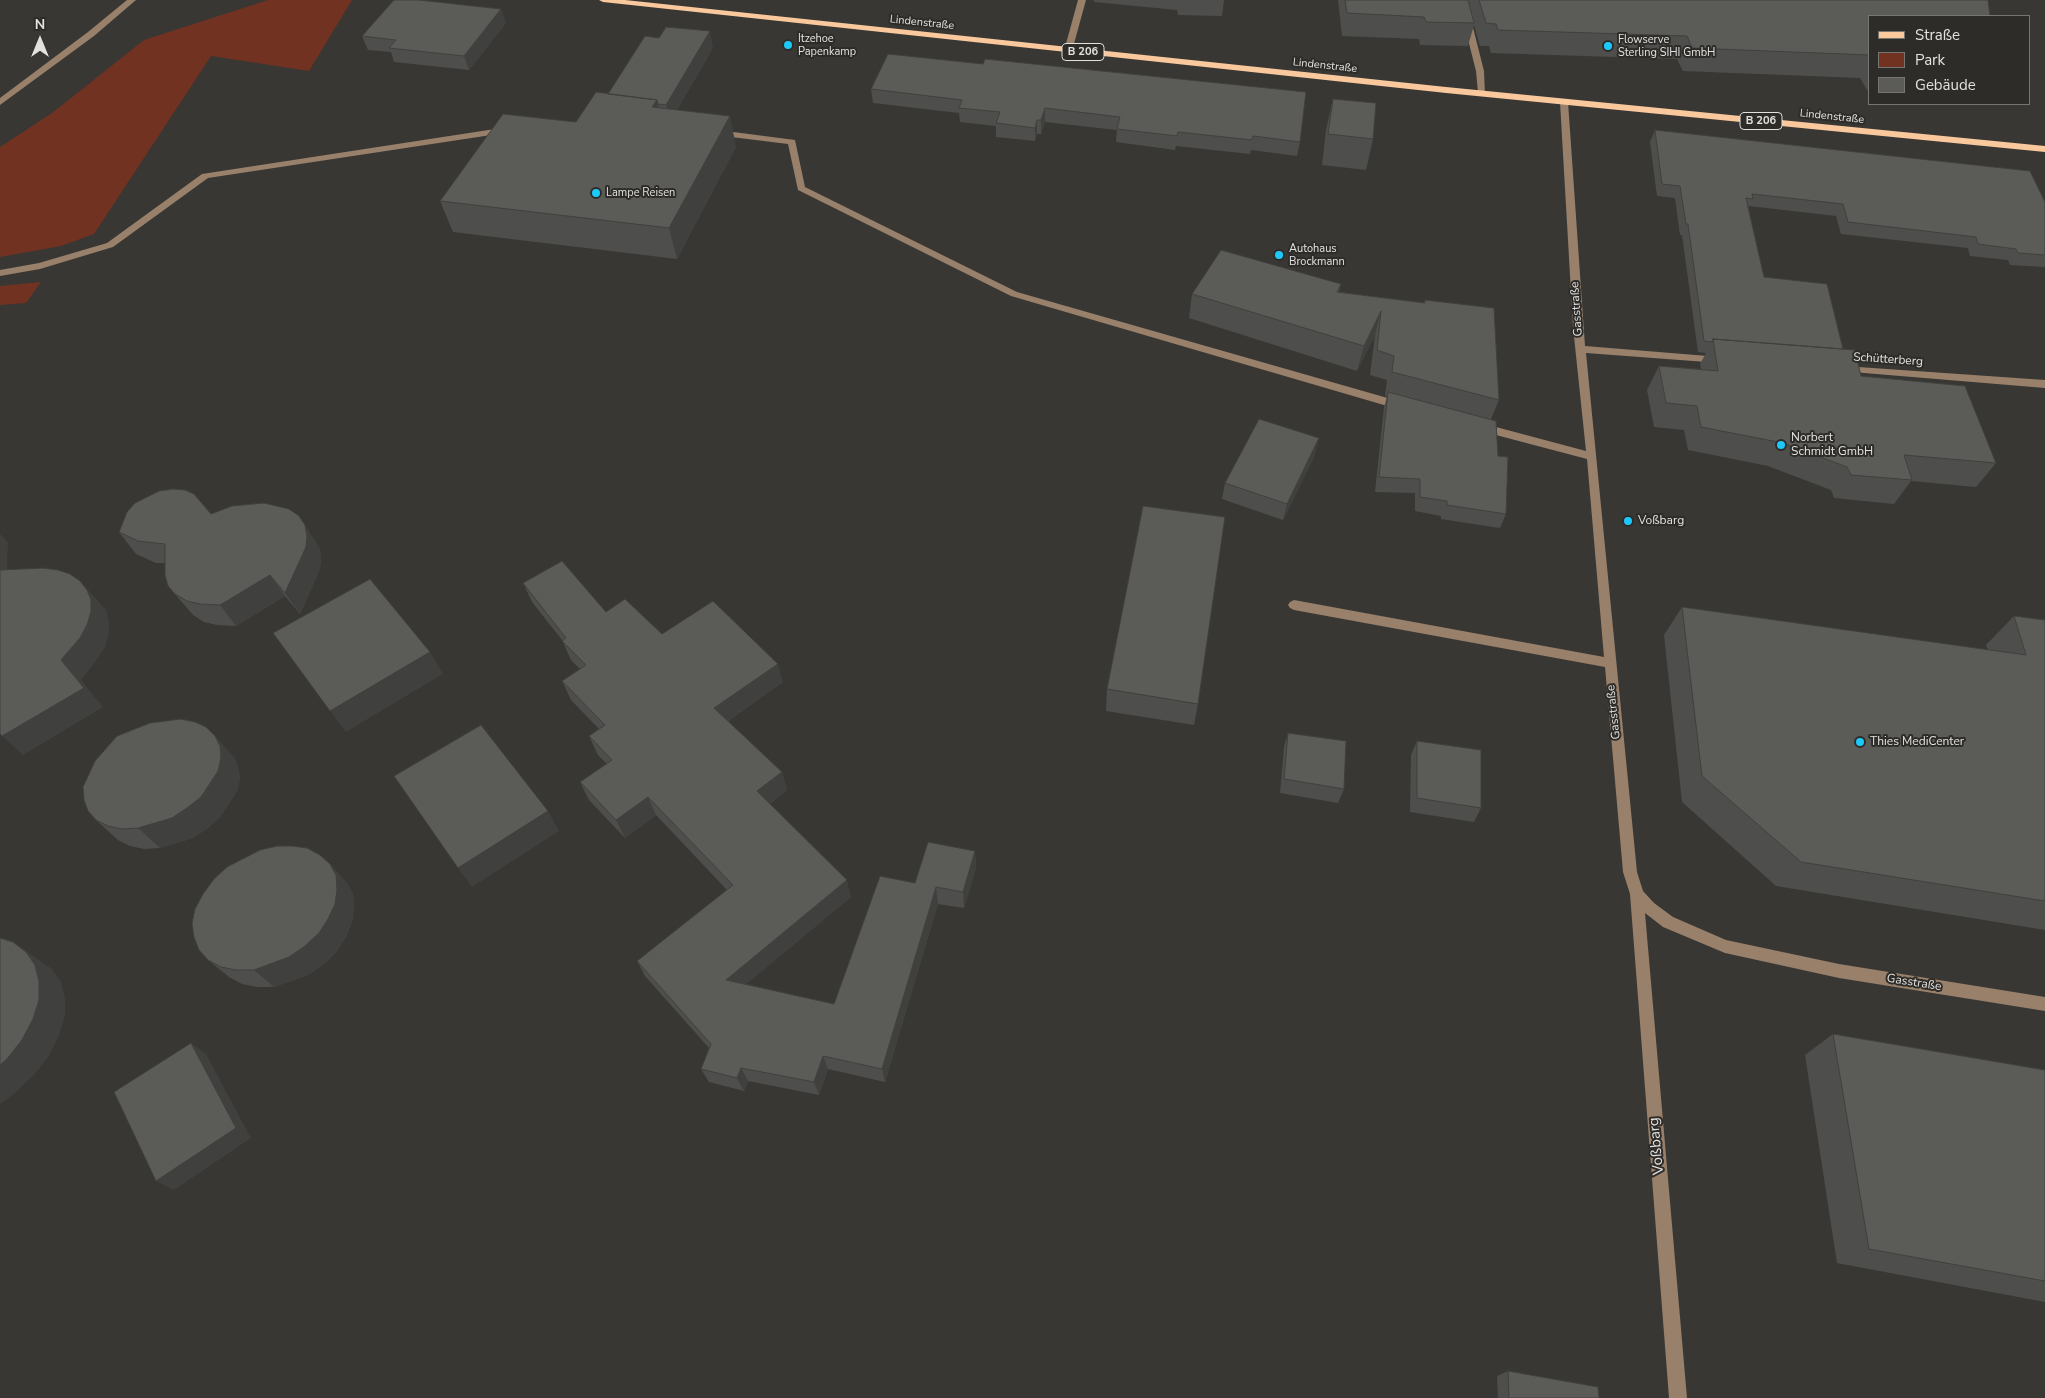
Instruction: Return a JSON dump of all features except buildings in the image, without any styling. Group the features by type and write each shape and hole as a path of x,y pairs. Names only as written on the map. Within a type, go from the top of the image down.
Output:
{"main road":[{"name":"Lindenstraße","path":"604,0 1482,94 2045,149"}],"street":[{"path":"0,102 132,0"},
{"path":"1068,51 1082,0"},
{"path":"1462,0 1480,71 1482,94"},
{"name":"Gasstraße","path":"1564,102 1580,349 1592,457 1609,663 1630,872 1637,894 1649,907 1668,922 1725,946 1839,971 2045,1004"},
{"path":"0,273 40,266 110,245 205,176 504,129 522,131"},
{"path":"703,131 792,142 801,188 1014,294 1414,409"},
{"path":"1580,349 1728,360"},
{"name":"Schütterberg","path":"1837,368 2045,384"},
{"path":"1470,424 1592,457"},
{"path":"1294,605 1609,663"},
{"name":"Voßbarg","path":"1637,894 1678,1398"}],"green space":[{"path":"268,0 352,0 309,71 211,56 94,234 61,246 0,257 0,147 52,113 144,40"},
{"path":"41,282 26,303 0,305 0,286"}],"place":[{"name":"Itzehoe Papenkamp","path":"788,45"},
{"name":"Flowserve Sterling SIHI GmbH","path":"1608,46"},
{"name":"Lampe Reisen","path":"596,193"},
{"name":"Autohaus Brockmann","path":"1279,255"},
{"name":"Norbert Schmidt GmbH","path":"1781,445"},
{"name":"Voßbarg","path":"1628,521"},
{"name":"Thies MediCenter","path":"1860,742"}]}
